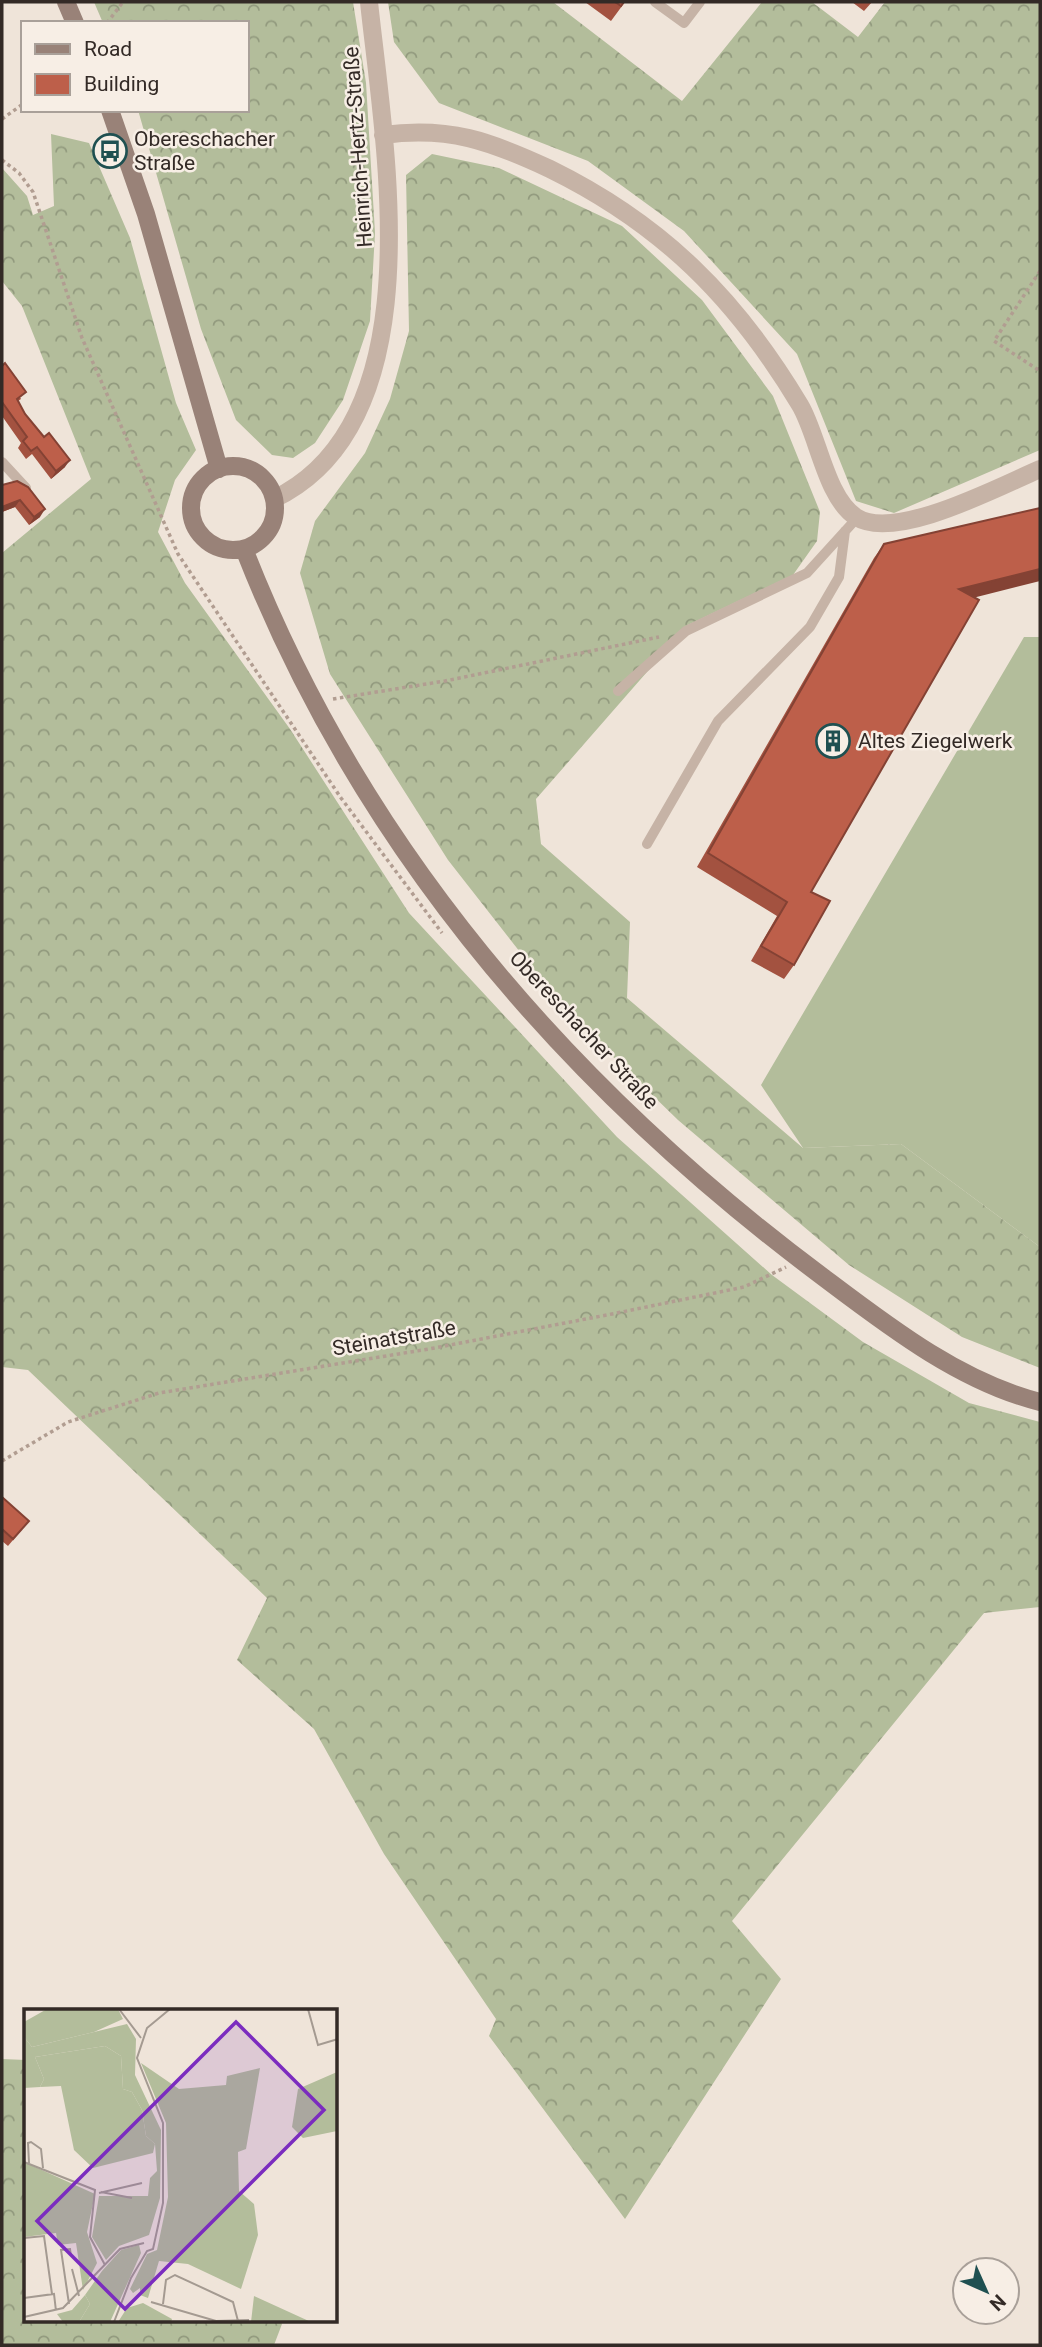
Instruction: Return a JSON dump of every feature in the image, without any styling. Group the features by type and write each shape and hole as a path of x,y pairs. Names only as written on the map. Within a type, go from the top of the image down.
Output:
{"main road":[{"path":"66,2 74,21"},
{"path":"111,112 146,214 219,468"},
{"path":"243,467 254,472 263,479 274,499 275,510 269,530 263,538 244,549 223,549 213,545 204,539 193,521 192,499 196,489 202,480 219,468 243,467"},
{"name":"Obereschacher Straße","path":"244,549 313,702 401,850 453,920 519,998 634,1117 789,1263 933,1354 984,1381 1040,1402"}],"street":[{"name":"Heinrich-Hertz-Straße","path":"274,499 314,475 338,447 361,404 386,317 390,219 369,2"},
{"path":"383,135 417,130 460,135 519,155 589,188 634,216 677,251 729,305 765,349 802,409 851,525 926,518 1040,469"}],"lane":[{"path":"655,2 684,23 700,2"},
{"path":"2,462 26,488"},
{"path":"618,691 686,631 800,578 851,525"},
{"path":"647,844 718,721 810,627 839,578 851,525"}],"path":[{"path":"109,21 123,2"},
{"path":"2,119 21,105"},
{"path":"2,160 19,173 33,192 82,338 178,554 341,798 447,939"},
{"path":"1040,271 994,341 1040,371"},
{"path":"313,702 445,681 686,631"},
{"path":"773,1261 789,1263 793,1277"},
{"name":"Steinatstraße","path":"2,1461 68,1422 148,1396 429,1349 744,1287 789,1263"}],"green space":[{"path":"94,2 353,2 366,83 375,233 370,321 343,400 315,443 293,458 272,455 236,420 201,329 139,112 248,112 248,21 102,21"},
{"path":"388,2 553,2 682,101 762,2 812,2 858,37 885,2 1040,2 1040,450 894,513 856,501 797,354 684,231 588,161 439,103 394,42"},
{"path":"51,134 89,143 130,238 176,403 196,450 175,480 158,532 185,583 290,729 409,913 617,1137 772,1275 863,1342 969,1403 1040,1422 1040,1607 984,1613 732,1921 781,1979 625,2219 489,2036 496,2019 384,1854 314,1729 237,1660 267,1598 28,1370 2,1367 2,553 91,479 22,306 2,281 2,168 27,196 33,215 54,206"},
{"path":"432,154 499,168 622,226 702,300 773,396 820,512 817,541 793,575 688,625 536,799 541,844 630,922 627,998 803,1148 901,1144 1040,1247 1040,1368 962,1337 849,1265 678,1120 567,1012 448,860 330,674 300,573 315,521 365,453 390,399 409,331 406,175"},
{"path":"1024,637 1040,637 1040,1247 901,1144 803,1148 761,1085"},
{"path":"2,2059 24,2060 24,2322 282,2324 274,2345 2,2345"}],"building":[{"path":"5,363 26,392 17,399 25,414 44,437 49,433 70,460 56,471 37,447 31,451 23,441 27,437 2,402 2,366"},
{"path":"17,481 28,487 45,509 34,517 20,500 2,507 2,485"},
{"name":"Altes Ziegelwerk","path":"1040,508 1040,569 959,589 979,600 811,892 830,901 794,965 761,946 787,902 708,853 884,544"},
{"path":"2,1497 29,1521 13,1539 2,1529"}],"place":[{"name":"Obereschacher Straße","path":"110,151"},
{"name":"Altes Ziegelwerk","path":"833,741"}]}
